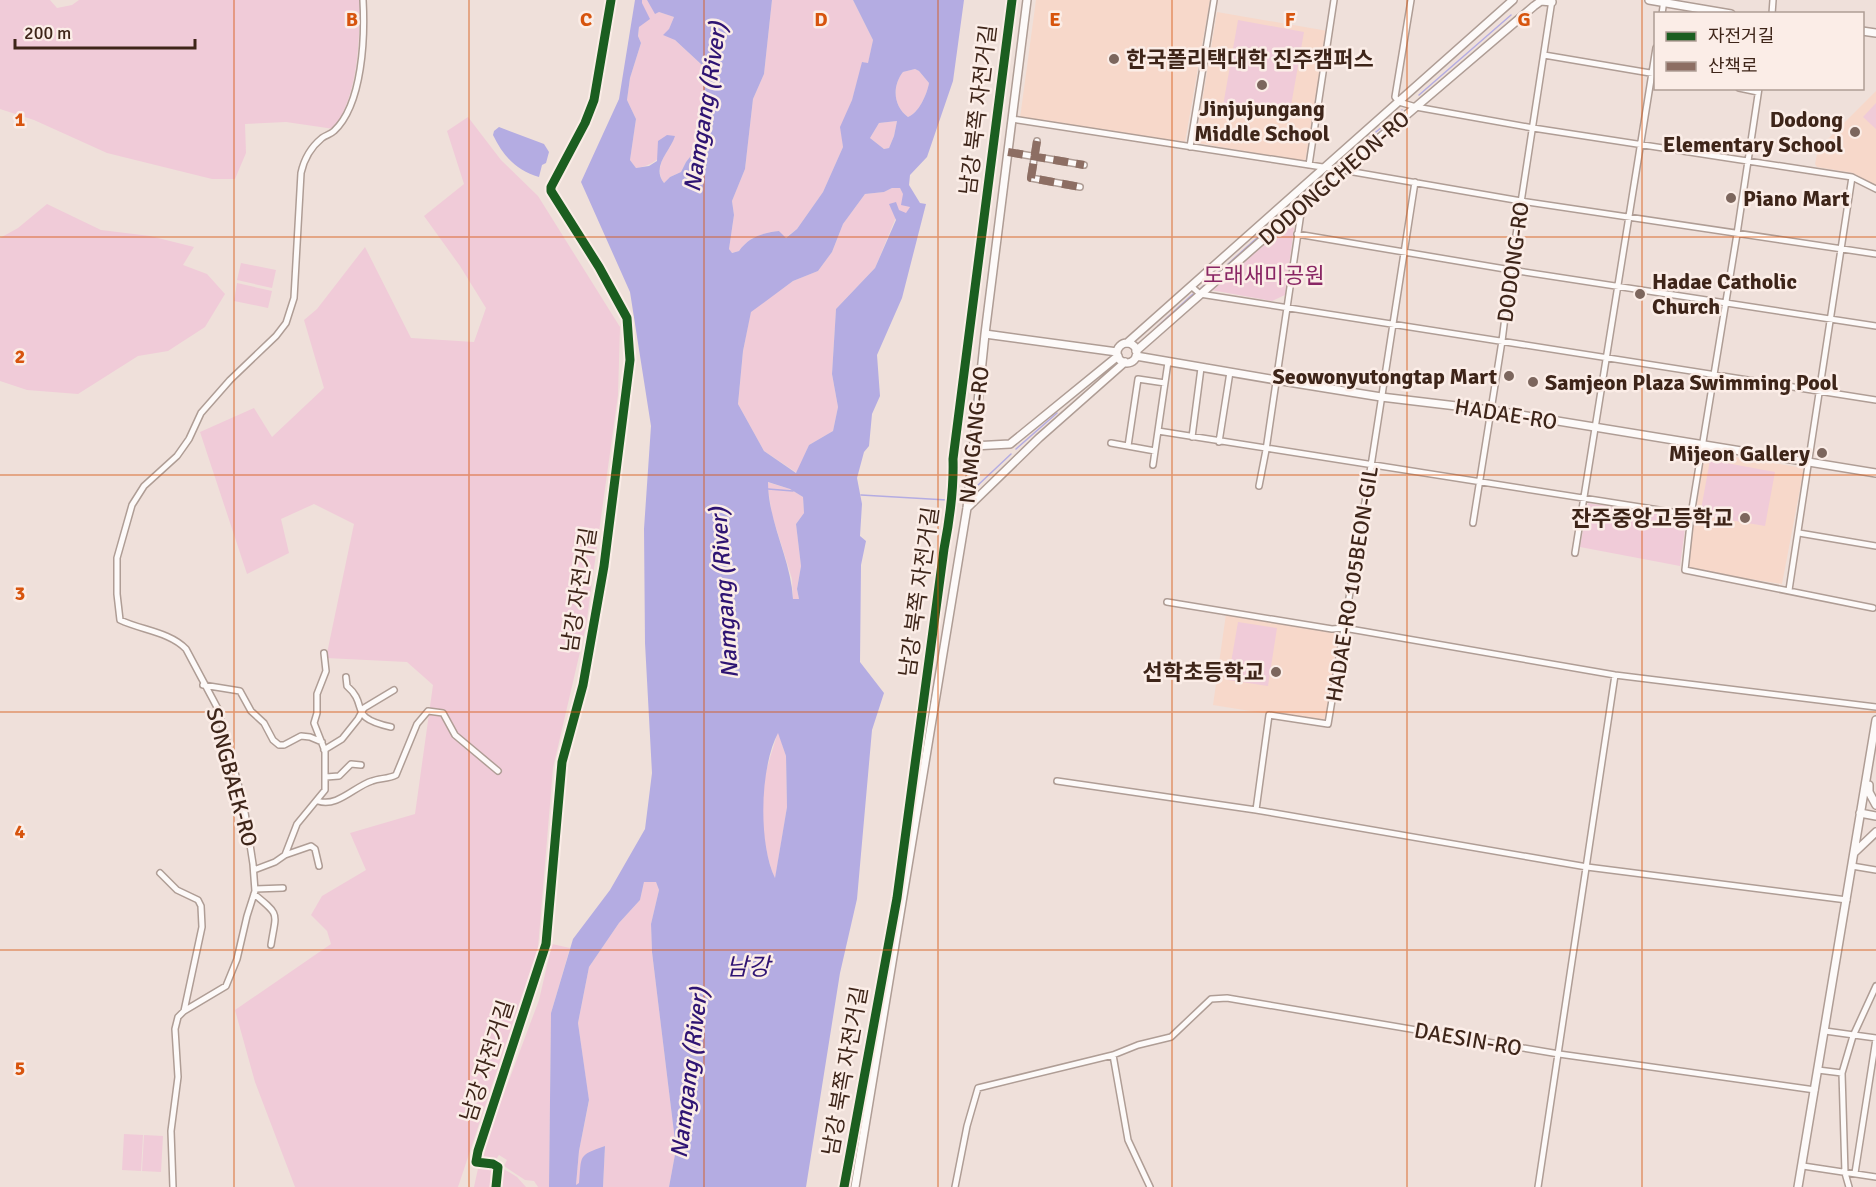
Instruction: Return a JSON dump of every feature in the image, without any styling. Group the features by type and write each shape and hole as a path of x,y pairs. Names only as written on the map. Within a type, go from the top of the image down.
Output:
{"street":[{"name":"SONGBAEK-RO","path":"184,1011 226,986 237,959 255,891 254,870 244,806 218,710 186,649 181,644 120,620 117,558 132,505 144,486 177,456 189,439 201,413 286,323 294,298 301,173 311,150 322,138 335,130 349,108 358,81 362,54 363,0"},
{"name":"NAMGANG-RO","path":"855,1187 967,508 1027,0"},
{"path":"1190,147 1214,0"},
{"path":"1308,165 1334,0"},
{"path":"1411,0 1395,97 1399,102 1533,128 1852,177 1876,189"},
{"name":"DODONGCHEON-RO","path":"1127,343 1514,0"},
{"path":"1649,0 1721,12"},
{"path":"1533,3 1552,1"},
{"name":"DODONG-RO","path":"1473,523 1552,1"},
{"name":"DODONGCHEON-RO","path":"1136,353 1200,294 1533,3"},
{"path":"1544,55 1653,74 1628,216 1575,553"},
{"path":"1759,90 1701,445 1685,570 1873,608"},
{"path":"1012,119 1342,170 1521,201 1876,254"},
{"path":"1037,141 1031,178 1080,187"},
{"path":"1008,152 1084,165"},
{"path":"1789,590 1852,177"},
{"path":"1309,182 1315,181 1319,184 1320,190"},
{"name":"HADAE-RO 105BEON-GIL","path":"1256,810 1269,715 1328,724 1371,466 1414,182"},
{"path":"1259,486 1302,206"},
{"path":"1297,234 1511,270 1876,326"},
{"path":"1224,257 1224,266 1233,266"},
{"path":"1191,286 1200,294 1876,400"},
{"path":"986,334 1117,354 1125,362"},
{"path":"967,508 1125,362 1131,362 1136,353 1133,345 1127,343 1119,347 1117,354 1016,440 1007,445 973,446"},
{"name":"HADAE-RO","path":"1136,353 1201,368 1381,397 1490,410 1876,473"},
{"path":"1153,465 1168,362"},
{"path":"1192,437 1201,368"},
{"path":"1220,442 1230,372"},
{"path":"1128,446 1138,378 1165,382"},
{"path":"1158,431 1266,450 1691,515"},
{"path":"1016,440 1012,450 1017,454 1025,452"},
{"path":"1111,443 1155,451"},
{"path":"1799,533 1876,546"},
{"path":"1167,602 1344,628 1616,675 1876,707"},
{"path":"285,855 297,824 325,790 324,750 314,723 317,712 317,694 326,671 324,653"},
{"path":"1538,1187 1616,675"},
{"path":"346,677 347,686 354,692 361,714 370,721 391,727"},
{"path":"203,685 240,691 251,711 264,723 273,740 279,745 304,736 322,742"},
{"path":"324,750 342,739 366,706 394,690"},
{"path":"318,801 330,802 354,792 371,781 396,775 417,724 428,711 443,713 455,735 498,771"},
{"path":"1798,1187 1876,720"},
{"path":"326,777 339,776 351,764 361,765"},
{"path":"1869,771 1869,792 1876,805"},
{"path":"1057,781 1256,810 1587,867 1846,900"},
{"path":"1860,813 1876,816"},
{"path":"1855,852 1876,832"},
{"path":"254,870 311,846 315,849 319,866"},
{"path":"1852,866 1876,870"},
{"path":"160,873 177,890 198,900 202,911 202,924 184,1011 178,1017 175,1029 178,1077 171,1131 173,1187"},
{"path":"255,891 283,888"},
{"path":"255,891 276,915 271,945"},
{"path":"1850,1187 1845,1173 1842,1073 1852,1036 1876,986"},
{"name":"DAESIN-RO","path":"1113,1055 1138,1045 1171,1037 1211,999 1227,998 1559,1054 1815,1089"},
{"path":"1825,1031 1876,1039 1855,1173"},
{"path":"955,1187 967,1126 978,1088 1113,1055 1128,1140 1150,1187"},
{"path":"1818,1070 1842,1073"},
{"path":"1803,1166 1876,1177"}],"shaded area":[{"name":"한국폴리택대학 진주캠퍼스","path":"1036,0 1210,0 1185,142 1020,118"},
{"name":"Jinjujungang Middle School","path":"1217,12 1328,31 1305,162 1198,143 1196,138"},
{"name":"Dodong Elementary School","path":"1876,91 1876,186 1853,173 1817,167 1815,164 1818,149"},
{"name":"잔주중앙고등학교","path":"1705,452 1804,468 1782,584 1687,569"},
{"name":"선학초등학교","path":"1226,614 1333,631 1339,639 1326,723 1213,705"}],"green space":[{"path":"0,0 50,0 57,8 72,5 79,0 360,0 358,50 353,83 334,129 286,122 245,124 246,153 235,179 212,179 107,153 34,120 0,109"},
{"path":"642,0 647,0 655,13 659,12 674,17 669,29 675,40 702,65 707,111 704,122 705,138 681,172 664,183 660,168 672,144 660,157 647,165 636,168 630,160 636,119 627,100 630,78 641,43 638,36"},
{"path":"772,0 853,0 873,40 868,64 863,62 841,127 843,147 823,192 797,229 785,238 779,231 762,235 747,242 739,251 731,253 729,249 734,215 732,201 745,169 753,99 764,74"},
{"path":"1238,20 1304,32 1289,117 1223,106"},
{"path":"915,69 929,83 919,107 908,117 899,107 896,89 903,72"},
{"path":"1876,103 1876,129 1863,117"},
{"path":"468,117 501,160 538,196 620,327 618,395 586,626 553,768 538,948 458,1187 295,1187 255,1082 235,1010 331,944 327,931 311,915 322,896 366,870 350,833 415,814 433,685 407,662 326,658 354,524 314,504 281,519 289,553 247,574 200,432 254,408 272,437 324,388 304,320 317,309 365,247 411,338 474,342 486,308 460,266 424,216 464,184 447,131"},
{"path":"897,121 889,148 884,149 870,138 879,123"},
{"path":"892,188 900,188 910,207 906,214 899,210 875,268 836,309 832,374 838,407 833,431 809,445 797,473 764,451 738,404 743,351 751,311 793,281 818,271 832,252 843,224 865,194 884,192"},
{"path":"47,204 101,230 150,236 194,247 183,265 207,274 225,294 205,327 168,351 138,356 78,394 27,390 0,381 0,238 18,228"},
{"name":"도래새미공원","path":"1288,225 1294,228 1285,295 1272,301 1211,290"},
{"path":"241,263 276,270 272,288 237,280"},
{"path":"237,283 272,291 268,308 234,301"},
{"path":"1710,460 1775,472 1765,526 1700,515"},
{"path":"767,482 790,489 803,497 804,513 796,524 801,566 797,589 799,599 793,599 792,579 772,515"},
{"path":"1588,503 1683,518 1686,521 1680,566 1580,547"},
{"path":"1238,622 1277,628 1268,686 1228,680"},
{"path":"778,731 786,756 787,807 775,879 765,842 762,802 765,777"},
{"path":"644,882 656,882 659,890 651,924 652,952 676,1149 669,1187 603,1187 605,1146 582,1159 579,1184 576,1185 579,1151 589,1101 578,1023 589,967 619,923 640,900"},
{"path":"552,944 570,948 551,1013 549,1187 538,1187 534,1181 525,1180 504,1166 507,1160 499,1155 494,1162 479,1160 539,1000"},
{"path":"124,1134 143,1135 141,1171 122,1170"},
{"path":"144,1135 163,1136 161,1172 142,1171"},
{"path":"479,1164 493,1165 495,1168 494,1187 474,1187"},
{"path":"502,1168 517,1177 526,1187 497,1187 499,1172"}],"water":[{"path":"635,0 642,0 650,19 639,27 638,36 641,43 630,78 627,100 636,119 630,160 636,168 649,166 657,161 658,141 667,135 675,136 660,165 664,183 681,172 705,138 704,122 707,111 702,65 675,40 663,35 669,29 674,17 659,12 655,14 647,0 772,0 764,74 753,99 745,169 732,201 734,215 729,249 732,253 739,251 752,239 773,232 779,231 786,238 797,229 823,192 843,147 840,127 852,100 862,62 868,63 873,40 853,0 964,0 953,81 927,157 910,175 909,185 920,203 926,204 902,298 877,355 880,396 872,414 869,446 864,452 857,478 862,504 860,536 866,541 861,565 860,662 884,693 872,730 857,899 840,973 806,1187 669,1187 676,1149 652,952 651,924 659,890 656,882 644,882 640,900 619,923 589,967 578,1023 589,1100 579,1151 576,1185 579,1183 581,1162 585,1155 605,1146 603,1187 549,1187 551,1013 573,939 610,890 645,829 652,773 645,643 644,529 651,426 630,292 581,182 619,99","holes":["915,69 929,83 919,107 908,117 899,107 896,96 897,83 903,72","897,121 889,148 884,149 870,138 879,123","892,188 900,188 903,194 901,205 910,207 906,213 899,210 896,202 889,204 896,220 875,268 836,309 832,374 838,407 833,431 809,445 796,473 764,451 738,404 743,351 751,312 793,281 818,271 832,252 843,224 865,194 884,192","768,482 790,489 803,497 804,513 796,524 801,566 797,589 799,599 793,599 788,569 772,512","778,733 786,756 787,807 775,878 766,845 764,825 763,805 768,765"]},
{"path":"499,127 544,144 549,152 539,177 517,167 501,150 493,135"}],"waterway":[{"path":"1419,95 1511,15"},
{"path":"1370,137 1402,110"},
{"path":"1228,264 1298,201"},
{"path":"1201,288 1222,269"},
{"path":"1158,326 1193,294"},
{"path":"1016,449 1057,413"},
{"path":"977,486 1011,454"},
{"path":"768,489 793,491"},
{"path":"861,495 947,500"}],"marked path":[{"path":"1037,141 1031,178 1080,187"},
{"path":"1008,152 1084,165"}],"cycle path":[{"name":"남강 자전거길","path":"496,1187 498,1167 493,1164 476,1162 546,944 562,762 583,685 604,566 630,360 627,318 599,267 551,191 594,100 611,0"},
{"name":"남강 북쪽 자전거길","path":"844,1187 897,898 950,515 953,459 1012,0"}],"place":[{"name":"한국폴리택대학 진주캠퍼스","path":"1114,59"},
{"name":"Jinjujungang Middle School","path":"1262,85"},
{"name":"Dodong Elementary School","path":"1855,132"},
{"name":"Piano Mart","path":"1731,198"},
{"name":"Hadae Catholic Church","path":"1640,294"},
{"name":"Seowonyutongtap Mart","path":"1509,376"},
{"name":"Samjeon Plaza Swimming Pool","path":"1533,382"},
{"name":"Mijeon Gallery","path":"1822,453"},
{"name":"잔주중앙고등학교","path":"1745,518"},
{"name":"선학초등학교","path":"1276,672"}],"water label":[{"name":"Namgang (River)","path":"705,107"},
{"name":"Namgang (River)","path":"724,593"},
{"name":"남강","path":"748,967"},
{"name":"Namgang (River)","path":"689,1073"}]}
